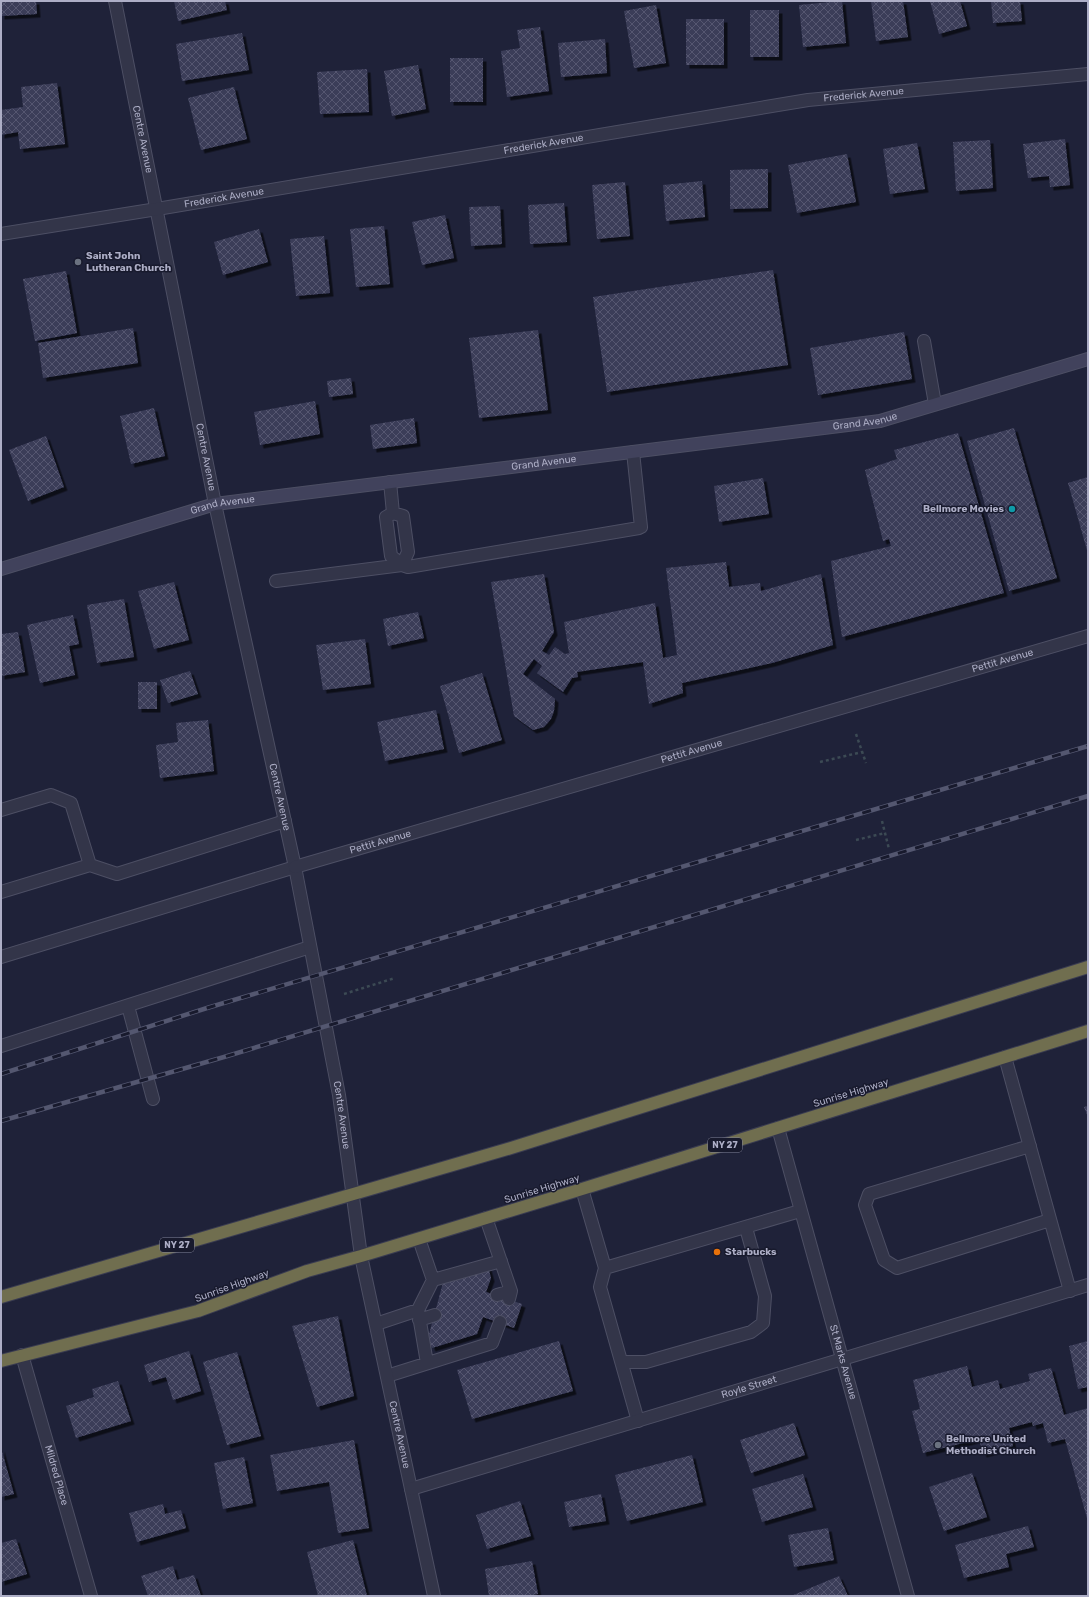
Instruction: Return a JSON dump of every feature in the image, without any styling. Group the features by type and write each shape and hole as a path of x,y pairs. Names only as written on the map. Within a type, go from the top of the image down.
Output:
{"highway":[{"name":"NY 27","path":"1,1297 511,1148 1088,967"},
{"name":"Sunrise Highway","path":"1,1361 198,1311 307,1271 419,1239 582,1189 1088,1031"}],"street":[{"name":"Centre Avenue","path":"115,1 215,504 295,867 339,1095 361,1256 434,1596"},
{"name":"Frederick Avenue","path":"1,234 808,100 1088,74"},
{"path":"924,341 935,404"},
{"name":"Grand Avenue","path":"1,569 215,504 880,420 1088,359"},
{"path":"402,565 408,552 402,516 393,513 386,517 391,556 402,565 408,567 639,528 641,527 633,452"},
{"path":"390,482 393,513"},
{"path":"276,581 402,565"},
{"name":"Pettit Avenue","path":"1,957 295,867 1088,636"},
{"path":"1,810 52,795 71,803 90,865"},
{"path":"1,892 90,865 117,874 285,821"},
{"path":"1,1046 310,947"},
{"path":"128,1006 153,1099"},
{"path":"1005,1057 1070,1291"},
{"name":"St Marks Avenue","path":"778,1128 841,1360 908,1596"},
{"path":"1030,1146 869,1194 865,1206 884,1260 898,1268 1050,1220"},
{"path":"582,1189 605,1268 600,1287 638,1421"},
{"path":"605,1268 800,1211"},
{"path":"486,1218 501,1261 506,1295"},
{"path":"622,1362 646,1362 751,1332 763,1323 765,1296 746,1228"},
{"path":"419,1239 432,1280 419,1315 427,1363"},
{"path":"432,1280 501,1261"},
{"name":"Royle Street","path":"411,1489 1088,1286"},
{"path":"376,1324 419,1315 434,1315"},
{"path":"387,1376 492,1343 500,1322"},
{"name":"Mildred Place","path":"22,1355 91,1596"}],"path":[{"path":"856,734 866,763"},
{"path":"820,762 862,752"},
{"path":"882,821 889,849"},
{"path":"856,840 885,833"},
{"path":"344,994 395,978"}],"building":[{"path":"1,1 36,1 37,14 1,16"},
{"path":"174,1 225,1 227,10 178,21"},
{"path":"842,1 846,43 803,47 799,5"},
{"path":"871,1 903,1 908,37 876,41"},
{"path":"930,1 960,1 967,26 939,34"},
{"path":"991,1 1020,1 1022,21 993,23"},
{"path":"656,5 666,63 634,68 624,11"},
{"path":"750,10 779,10 779,57 750,57"},
{"path":"686,19 724,19 724,65 686,65"},
{"path":"540,27 549,91 507,97 501,51 520,48 517,30"},
{"path":"242,33 249,70 182,81 176,44"},
{"path":"605,39 607,73 561,77 558,43"},
{"path":"450,58 483,58 483,102 450,102"},
{"path":"418,65 426,109 392,116 384,71"},
{"path":"367,69 369,112 320,114 317,72"},
{"path":"57,83 65,144 20,149 18,132 1,135 1,110 23,107 21,87"},
{"path":"234,87 247,139 201,150 188,98"},
{"path":"1065,139 1070,185 1050,187 1049,176 1028,178 1023,144"},
{"path":"990,140 993,188 956,191 953,142"},
{"path":"917,143 925,189 890,194 883,149"},
{"path":"847,154 856,202 797,213 788,165"},
{"path":"768,169 768,208 730,209 730,170"},
{"path":"702,181 705,217 666,221 663,185"},
{"path":"625,182 630,236 597,239 592,185"},
{"path":"564,203 567,242 530,244 528,205"},
{"path":"500,206 502,244 471,246 469,207"},
{"path":"445,215 454,258 422,265 412,222"},
{"path":"384,226 390,284 356,287 350,229"},
{"path":"259,229 268,262 223,275 214,242"},
{"path":"324,236 330,293 296,296 290,239"},
{"path":"773,270 788,365 607,392 593,297"},
{"path":"66,271 77,333 35,341 23,279"},
{"path":"133,328 138,363 43,378 38,343"},
{"path":"538,330 548,410 479,418 469,338"},
{"path":"904,332 912,379 818,395 810,348"},
{"path":"351,378 353,394 329,397 327,381"},
{"path":"315,401 320,434 260,445 254,412"},
{"path":"154,408 165,456 131,464 120,416"},
{"path":"414,418 417,443 373,449 370,425"},
{"name":"Bellmore Movies","path":"1014,428 1057,578 1009,591 967,441"},
{"path":"958,433 1004,593 842,637 831,561 891,546 889,539 883,541 865,470 897,459 894,450"},
{"path":"46,436 64,487 28,501 9,450"},
{"path":"1088,477 1088,554 1068,483"},
{"path":"763,478 769,514 719,522 714,486"},
{"path":"726,562 729,587 760,583 761,591 821,574 833,645 772,663 682,683 683,693 649,704 643,662 577,672 578,677 572,678 563,692 537,673 542,666 534,659 523,674 555,699 554,711 551,719 544,727 533,730 514,716 491,582 544,574 554,632 542,651 549,655 555,647 565,654 569,653 564,622 655,603 663,658 677,655 666,568"},
{"path":"174,582 189,640 154,649 138,591"},
{"path":"124,599 134,657 97,663 87,605"},
{"path":"418,612 424,638 388,646 383,619"},
{"path":"73,615 79,644 69,646 75,675 40,683 27,625"},
{"path":"18,632 25,672 1,676 1,634"},
{"path":"365,639 371,684 323,690 316,645"},
{"path":"190,671 198,694 168,703 160,680"},
{"path":"482,673 502,740 459,753 440,686"},
{"path":"138,682 157,682 157,709 138,709"},
{"path":"436,710 444,749 385,761 377,722"},
{"path":"208,720 214,771 160,778 156,745 178,742 176,723"},
{"path":"1088,1106 1088,1117 1084,1107"},
{"path":"488,1267 491,1278 486,1292 522,1304 514,1328 483,1317 477,1334 432,1348 428,1338 444,1279"},
{"path":"338,1316 354,1396 317,1407 292,1326"},
{"path":"559,1341 573,1391 472,1419 457,1370"},
{"path":"1088,1341 1088,1387 1078,1389 1069,1346"},
{"path":"189,1351 201,1391 173,1400 166,1377 149,1382 144,1365"},
{"path":"237,1352 261,1436 227,1445 203,1362"},
{"name":"Bellmore United Methodist Church","path":"967,1366 972,1387 998,1380 1000,1389 1030,1381 1028,1374 1051,1368 1064,1415 1088,1408 1088,1522 1065,1439 1048,1443 1043,1423 1033,1426 1032,1422 1009,1428 1013,1446 983,1454 979,1439 923,1453 912,1411 920,1409 913,1380"},
{"path":"118,1381 131,1421 76,1438 66,1406 94,1397 92,1389"},
{"path":"794,1423 805,1455 751,1473 740,1440"},
{"path":"354,1440 369,1528 338,1533 329,1482 277,1491 270,1455"},
{"path":"1,1448 14,1494 1,1497"},
{"path":"692,1455 703,1502 627,1521 615,1475"},
{"path":"244,1457 253,1503 223,1509 214,1463"},
{"path":"972,1473 987,1517 944,1531 929,1487"},
{"path":"803,1474 813,1507 762,1522 752,1489"},
{"path":"601,1494 606,1521 569,1527 564,1502"},
{"path":"520,1501 531,1536 487,1549 476,1515"},
{"path":"163,1504 165,1514 181,1510 186,1528 137,1542 129,1513"},
{"path":"1028,1526 1034,1547 1006,1554 1009,1567 964,1578 955,1545"},
{"path":"828,1528 834,1560 794,1567 788,1535"},
{"path":"16,1539 27,1574 1,1582 1,1543"},
{"path":"353,1540 367,1596 318,1596 307,1552"},
{"path":"532,1561 538,1594 526,1596 489,1596 485,1569"},
{"path":"173,1566 177,1580 194,1575 201,1596 148,1596 141,1576"},
{"path":"839,1576 848,1596 791,1596"}],"railway":[{"path":"1,1074 207,1008 1088,746"},
{"path":"1,1121 224,1057 1088,796"}],"place":[{"name":"Saint John Lutheran Church","path":"78,262"},
{"name":"Bellmore Movies","path":"1012,509"},
{"name":"Starbucks","path":"717,1252"},
{"name":"Bellmore United Methodist Church","path":"938,1445"}]}
